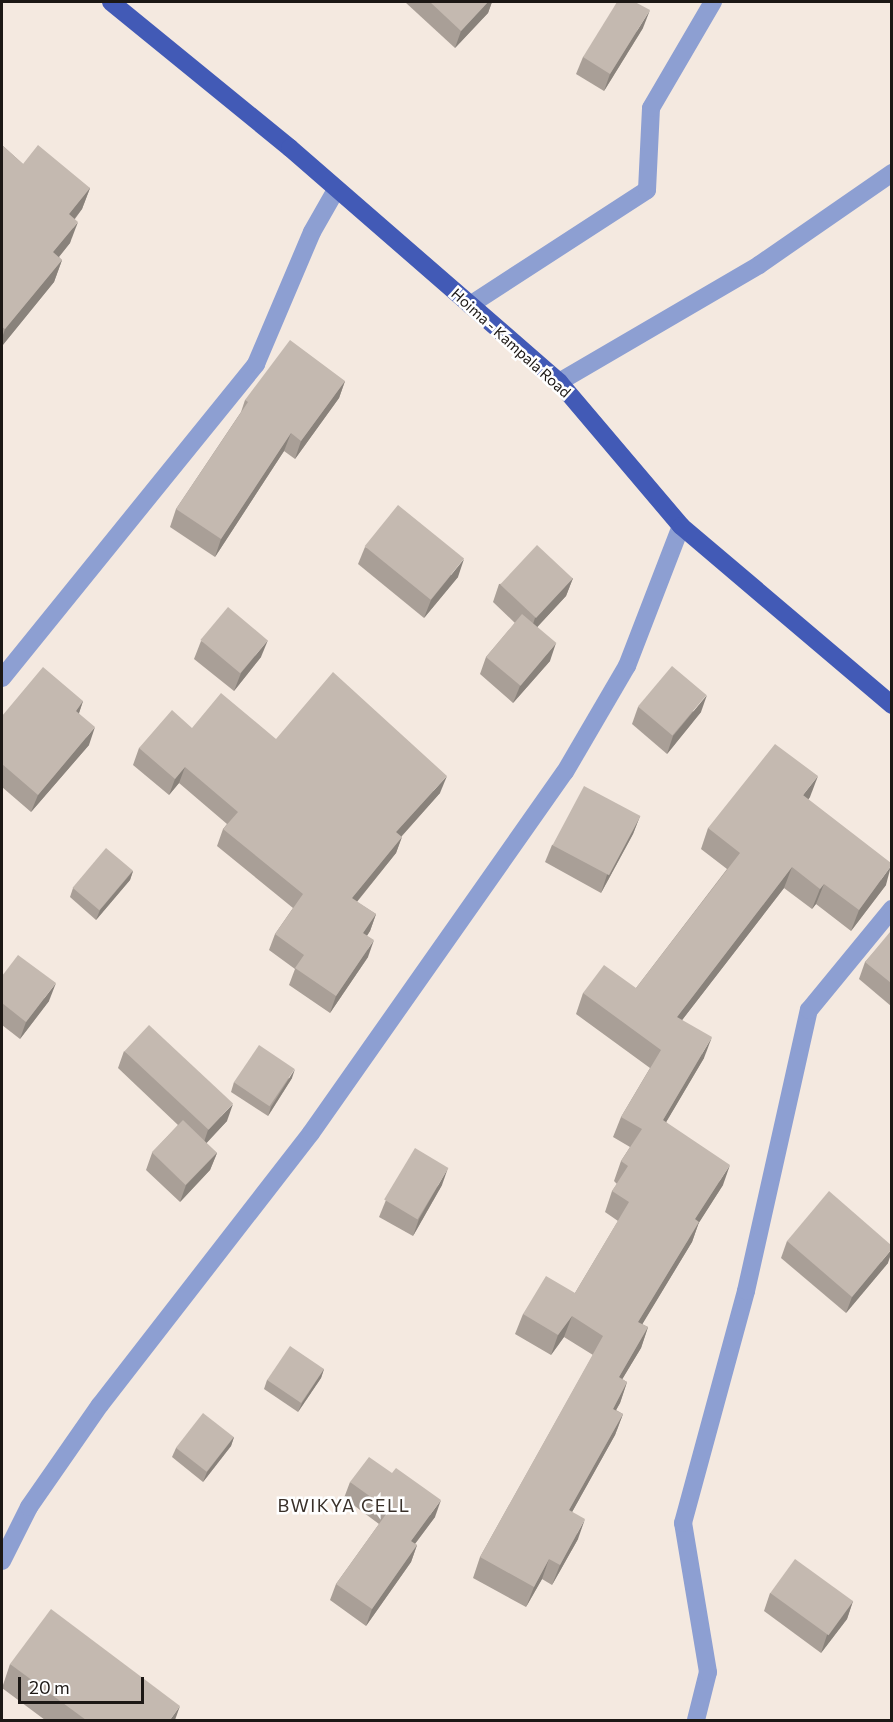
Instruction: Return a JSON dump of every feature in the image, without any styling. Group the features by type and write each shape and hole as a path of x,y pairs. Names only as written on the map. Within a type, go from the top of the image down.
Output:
{"main road":[{"name":"Hoima - Kampala Road","path":"111,2 290,148 559,382 681,526 891,705"}],"street":[{"path":"470,305 647,190 651,108 713,2"},
{"path":"559,382 759,265 891,173"},
{"path":"2,678 256,364 312,232 336,190"},
{"path":"2,1561 29,1507 100,1405 311,1133 492,880 565,772 627,666 681,526"},
{"path":"696,1720 708,1672 683,1522 746,1291 809,1010 891,909"}],"building":[{"path":"430,2 488,2 461,31"},
{"path":"617,2 635,2 650,10 610,74 583,57"},
{"path":"2,145 23,164 38,145 90,188 69,214 78,222 53,252 62,260 5,329 2,327"},
{"path":"290,340 345,381 301,441 291,433 221,539 176,509 248,402 245,400"},
{"path":"398,505 464,558 431,600 365,546"},
{"path":"537,545 573,578 536,618 500,584"},
{"path":"228,607 268,640 240,673 200,640"},
{"path":"522,614 556,643 520,686 486,657"},
{"path":"672,666 706,695 672,736 638,707"},
{"path":"43,667 83,701 76,711 95,727 38,795 2,764 2,716"},
{"path":"333,672 447,776 396,832 402,837 352,898 376,914 363,933 374,940 336,996 295,968 304,955 275,934 303,894 223,829 238,812 185,767 175,779 139,748 172,710 192,728 221,693 276,739"},
{"path":"775,744 818,776 803,795 891,863 891,866 859,910 824,884 820,889 792,867 677,1017 712,1037 663,1120 730,1165 695,1219 699,1222 638,1322 648,1327 619,1377 627,1382 613,1409 623,1414 569,1510 585,1519 560,1565 549,1559 534,1587 480,1557 603,1336 572,1316 558,1335 523,1314 546,1276 575,1293 629,1202 612,1191 628,1166 621,1161 642,1129 621,1117 661,1050 583,993 604,965 636,988 740,853 708,828"},
{"path":"584,786 641,816 609,875 553,845"},
{"path":"106,848 133,870 99,910 73,888"},
{"path":"891,933 891,983 865,962"},
{"path":"18,955 56,983 26,1022 2,1003 2,976"},
{"path":"149,1025 233,1103 209,1130 124,1051"},
{"path":"259,1045 295,1069 269,1106 234,1082"},
{"path":"183,1120 217,1153 186,1185 152,1152"},
{"path":"415,1148 448,1168 418,1220 384,1199"},
{"path":"829,1191 891,1245 891,1250 852,1297 787,1241"},
{"path":"290,1346 324,1369 301,1403 267,1380"},
{"path":"203,1413 234,1437 207,1472 176,1448"},
{"path":"369,1457 392,1473 396,1468 441,1500 411,1541 417,1545 372,1609 336,1584 389,1510 350,1482"},
{"path":"795,1559 853,1601 829,1635 770,1593"},
{"path":"51,1609 180,1706 170,1720 86,1720 10,1664"}],"district":[{"name":"BWIKYA CELL","path":"344,1505"}]}
